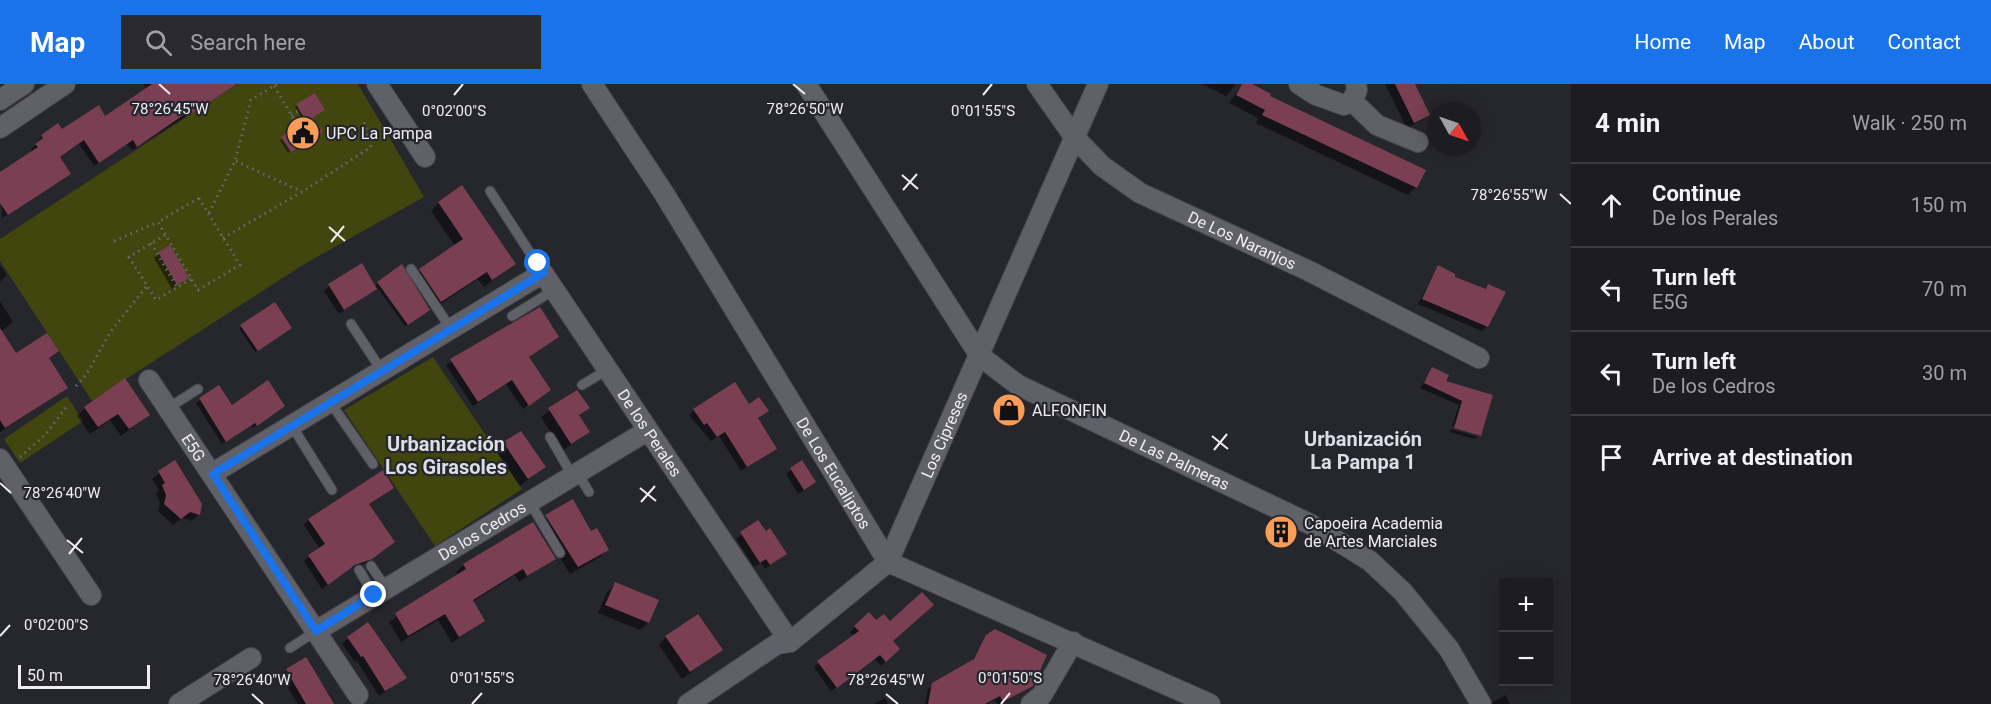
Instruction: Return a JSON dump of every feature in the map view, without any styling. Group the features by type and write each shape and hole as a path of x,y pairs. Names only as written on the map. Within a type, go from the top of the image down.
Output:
{"street":[{"path":"0,100 24,84"},
{"path":"0,128 65,84"},
{"path":"377,84 425,157"},
{"name":"De Los Eucaliptos","path":"592,84 665,195 888,562"},
{"name":"De Las Palmeras","path":"806,84 980,356 1018,385 1310,524 1370,561 1403,592 1449,649 1481,704"},
{"name":"De Los Naranjos","path":"1036,84 1076,138 1102,166 1140,194 1309,271 1479,358"},
{"name":"Los Cipreses","path":"688,704 777,644 790,642 888,562 1098,84"},
{"path":"1299,84 1316,95 1344,105 1354,93 1377,125 1418,142"},
{"path":"213,474 543,273"},
{"name":"De los Perales","path":"543,273 790,642"},
{"name":"E5G","path":"149,380 358,695"},
{"name":"De los Cedros","path":"316,631 647,431"},
{"path":"3,464 91,595"},
{"path":"888,562 1210,704"},
{"path":"1031,704 1042,695 1073,642"},
{"path":"179,704 251,658"}],"lane":[{"path":"490,191 543,273"},
{"path":"411,269 451,329"},
{"path":"512,316 555,290"},
{"path":"351,324 382,371"},
{"path":"582,385 607,370"},
{"path":"168,408 198,389"},
{"path":"330,402 373,464"},
{"path":"292,426 332,490"},
{"path":"550,437 589,492"},
{"path":"529,501 560,553"},
{"path":"371,566 380,592"},
{"path":"359,570 380,592"},
{"path":"290,648 316,631"}],"path":[{"path":"209,213 235,161 251,100 276,85 298,126"},
{"path":"291,115 300,110"},
{"path":"223,238 302,192 371,147 363,119"},
{"path":"235,161 302,192"},
{"path":"114,241 158,222 199,198 240,265 198,290 158,222"},
{"path":"165,235 129,257 156,300 191,279"},
{"path":"152,243 177,287"},
{"path":"76,386 86,375 111,331 147,286"},
{"path":"3,464 45,435 67,406"}],"green space":[{"path":"237,84 358,84 424,197 306,263 92,401 0,261 0,239"},
{"path":"433,357 522,489 435,546 344,410"},
{"path":"67,396 83,421 20,463 4,439"}],"building":[{"path":"152,84 237,84 187,117 185,114 137,147 133,140 99,163 84,140 60,157 71,174 8,215 0,203 0,172 38,147 35,144 43,138 41,135 58,123 62,129 99,105 105,116"},
{"path":"1242,84 1252,84 1271,94 1270,96 1426,170 1417,188 1262,115 1265,110 1236,95"},
{"path":"1395,84 1415,84 1427,109 1427,116 1414,123"},
{"path":"315,93 325,110 313,117 323,132 291,152 281,137 306,121 296,104"},
{"path":"462,185 516,264 492,280 487,272 441,302 419,269 463,239 438,202"},
{"path":"170,245 189,278 177,285 158,252"},
{"path":"362,263 377,289 344,310 328,284"},
{"path":"402,264 430,310 408,325 377,282"},
{"path":"1438,265 1455,274 1455,277 1486,289 1488,284 1506,292 1488,327 1422,299"},
{"path":"275,302 292,328 258,351 240,325"},
{"path":"540,307 559,337 529,357 551,390 529,406 512,380 478,402 450,359"},
{"path":"0,328 16,353 47,333 59,351 49,358 68,388 5,428 0,420"},
{"path":"1432,367 1449,375 1446,381 1493,395 1481,436 1454,428 1462,401 1424,383"},
{"path":"125,378 150,415 129,429 118,414 98,427 84,407"},
{"path":"268,380 285,406 257,426 255,423 226,442 199,398 219,385 232,405"},
{"path":"735,382 749,404 759,397 769,411 758,418 777,449 747,467 725,432 717,437 707,423 704,425 693,409"},
{"path":"577,390 590,408 579,415 590,432 571,444 548,408"},
{"path":"521,431 546,467 528,479 503,442"},
{"path":"175,460 202,504 200,515 190,512 181,519 164,504 166,495 162,485 165,483 158,471"},
{"path":"802,460 816,482 804,490 790,468"},
{"path":"383,470 394,488 369,504 395,542 372,559 355,565 328,585 308,555 325,544 308,519"},
{"path":"573,499 591,531 597,528 609,550 578,567 545,515"},
{"path":"758,520 766,531 770,528 787,554 770,565 766,559 760,563 740,532"},
{"name":"Capoeira Academia de Artes Marciales","path":"1277,521 1293,529 1285,545 1269,537"},
{"path":"533,522 556,559 527,576 523,569 473,600 485,621 459,637 445,614 408,636 395,613 466,569 463,564"},
{"path":"615,582 659,600 649,623 605,605"},
{"path":"922,592 934,605 893,641 900,649 886,662 880,655 837,688 817,661 859,631 854,626 869,612 876,620 884,614 890,621"},
{"path":"698,614 723,650 690,672 665,636"},
{"path":"368,622 407,678 385,691 363,656 361,657 347,637"},
{"path":"995,629 1047,655 1033,686 1003,702 1000,696 985,704 928,704 932,683 974,659 986,635"},
{"path":"306,657 334,704 306,704 286,669"}],"place":[{"name":"UPC La Pampa","path":"303,133"},
{"name":"ALFONFIN","path":"1009,410"},
{"name":"Capoeira Academia de Artes Marciales","path":"1281,532"}],"district":[{"name":"Urbanización La Pampa 1","path":"1363,450"},
{"name":"Urbanización Los Girasoles","path":"446,456"}],"route":[{"path":"374,595 316,631 213,474 543,273 538,263"}]}
